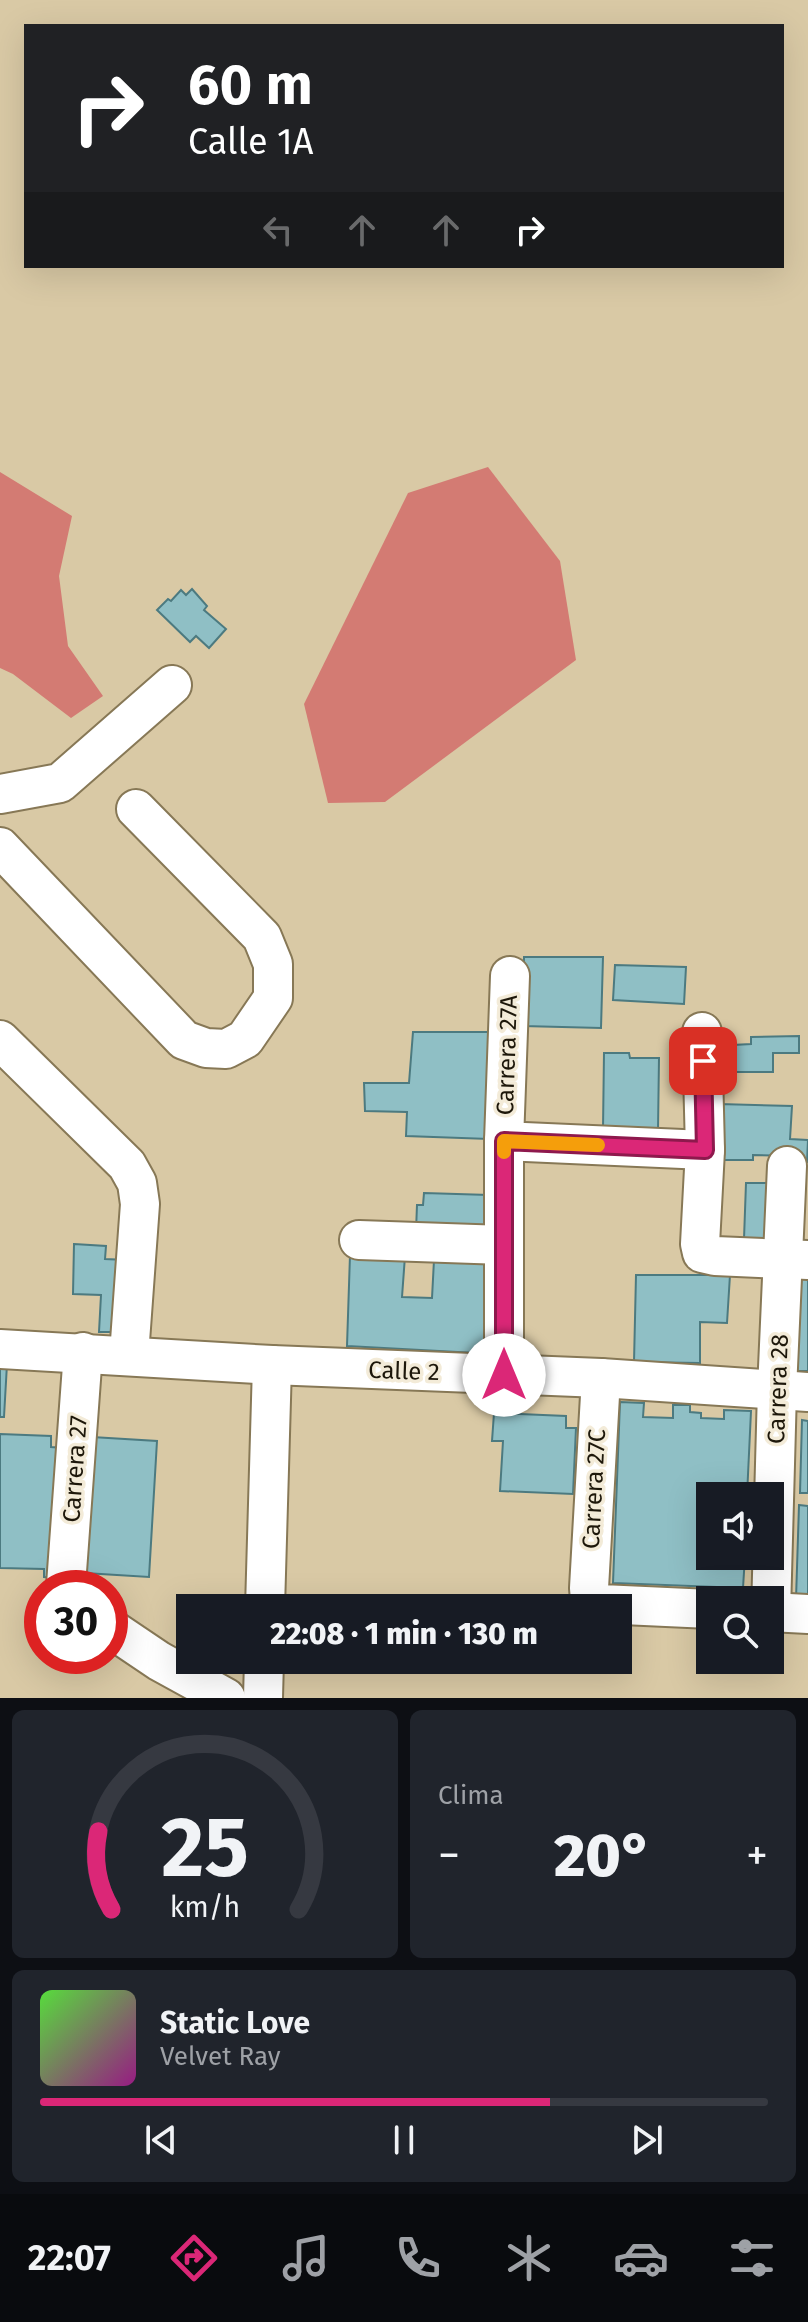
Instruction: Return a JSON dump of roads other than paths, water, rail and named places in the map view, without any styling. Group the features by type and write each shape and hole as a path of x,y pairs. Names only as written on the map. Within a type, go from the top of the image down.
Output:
{"street":[{"path":"0,794 60,783 172,685"},
{"path":"0,847 184,1040 206,1048 226,1049 245,1039 273,998 273,964 262,937 136,809"},
{"name":"Carrera 27A","path":"504,1375 504,1141 510,976"},
{"path":"702,1032 705,1150 702,1253 796,1260"},
{"path":"0,1040 127,1165 137,1183 140,1204 129,1355"},
{"path":"504,1141 705,1150"},
{"name":"Carrera 28","path":"784,1588 796,1260 787,1166"},
{"path":"359,1240 504,1245"},
{"name":"Calle 2","path":"0,1349 272,1365 601,1378 792,1391"},
{"name":"Carrera 27","path":"69,1570 83,1352"},
{"path":"265,1594 272,1365"},
{"name":"Carrera 27C","path":"601,1378 590,1600 601,1604 696,1608"},
{"path":"128,1640 226,1698"},
{"path":"263,1698 264,1674"}]}
